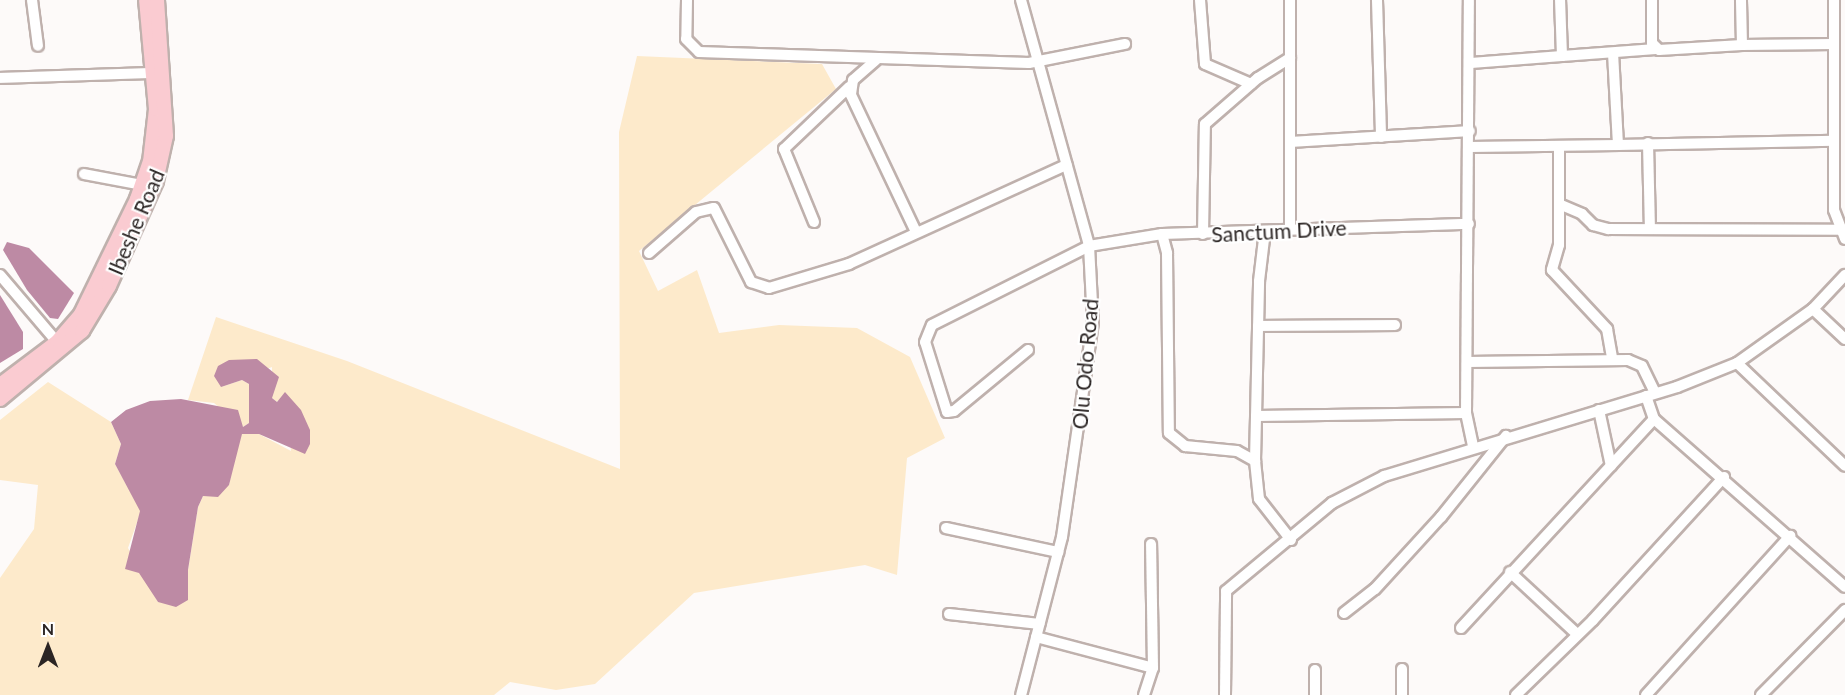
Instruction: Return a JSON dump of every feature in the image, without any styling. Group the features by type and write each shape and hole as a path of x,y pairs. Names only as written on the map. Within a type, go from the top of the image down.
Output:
{"main road":[{"name":"Ibeshe Road","path":"0,385 57,342 81,314 100,280 142,185 153,147 153,73 146,0"},
{"name":"Ibeshe Road","path":"0,399 82,331 109,286 156,181 166,136 157,0"}],"street":[{"path":"32,0 38,46"},
{"path":"687,0 686,39 699,52 876,60 1039,62 1125,44"},
{"name":"Olu Odo Road","path":"1021,0 1089,246 1093,322 1077,449 1058,552 1022,695"},
{"path":"1200,0 1205,64 1251,84"},
{"path":"1290,0 1290,228"},
{"path":"1377,0 1381,137"},
{"path":"1469,0 1471,63 1466,413 1473,447"},
{"path":"1560,0 1562,56"},
{"path":"1652,0 1656,49"},
{"path":"1742,0 1743,45"},
{"path":"1559,204 1598,227 1843,235 1834,210 1834,141 1840,114 1834,44 1834,0"},
{"path":"1471,63 1656,49 1834,44"},
{"path":"1613,53 1618,145"},
{"path":"1203,234 1205,124 1251,84 1290,58"},
{"path":"814,222 784,149 876,60"},
{"path":"0,78 153,73"},
{"path":"849,87 915,231"},
{"path":"1291,142 1470,131"},
{"path":"1470,147 1834,141"},
{"path":"1648,143 1650,229"},
{"path":"1559,147 1559,244 1552,270 1606,329 1612,358"},
{"path":"649,253 696,212 714,208 751,282 770,288 849,264 915,231 1066,165"},
{"path":"84,174 142,185"},
{"name":"Sanctum Drive","path":"1028,350 947,412 926,342 932,326 1089,246 1162,234 1203,234 1290,228 1469,224"},
{"path":"1265,231 1258,326 1256,461 1259,499 1291,540"},
{"path":"1162,234 1167,254 1169,433 1185,446 1236,451 1256,461"},
{"path":"0,274 57,342"},
{"path":"1225,695 1226,591 1341,498 1384,476 1506,436 1650,394 1737,363 1813,309 1845,275"},
{"path":"1813,309 1845,339"},
{"path":"1258,326 1395,325"},
{"path":"1467,362 1612,358 1642,366 1654,419 1724,477 1845,586"},
{"path":"1737,363 1845,466"},
{"path":"1599,410 1611,466"},
{"path":"1256,416 1466,413"},
{"path":"1461,628 1510,572 1654,419"},
{"path":"1344,613 1372,591 1441,517 1506,436"},
{"path":"1516,695 1577,634 1724,477"},
{"path":"946,528 1058,552"},
{"path":"1646,695 1790,536"},
{"path":"1144,695 1153,668 1151,544"},
{"path":"1510,572 1577,634"},
{"path":"1761,695 1845,610"},
{"path":"949,614 1039,624"},
{"path":"1036,637 1153,668"},
{"path":"1402,669 1402,695"},
{"path":"1315,670 1315,695"}],"shaded area":[{"path":"637,56 822,64 836,89 639,251 658,291 697,270 719,333 779,325 857,328 910,357 945,438 907,458 897,575 865,565 694,593 595,684 556,690 510,682 494,695 0,695 0,578 34,529 38,485 0,480 0,420 48,382 111,422 121,444 115,464 141,511 128,548 158,602 188,600 188,570 198,507 203,496 229,485 237,440 242,434 259,434 291,451 285,393 277,402 272,398 272,367 221,387 242,380 249,384 249,423 243,427 214,403 188,400 216,317 347,361 620,469 619,132"},
{"path":"7,242 29,248 74,293 58,319 50,318 27,290 3,250"},
{"path":"0,295 23,332 23,349 0,363"},
{"path":"257,359 279,377 272,398 277,402 285,392 301,410 310,430 310,444 305,454 259,434 242,434 229,485 218,497 203,496 198,507 188,570 188,600 176,607 158,602 139,573 125,569 140,511 115,464 121,444 111,422 126,410 150,401 181,399 238,410 243,427 249,423 249,384 242,380 221,387 214,376 218,366 229,360"}]}
